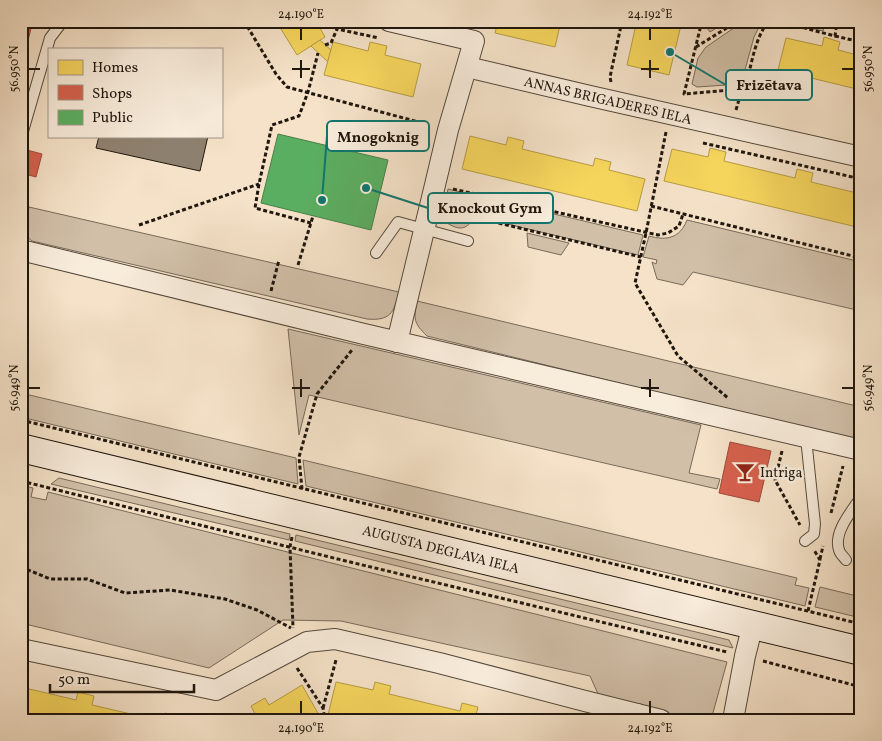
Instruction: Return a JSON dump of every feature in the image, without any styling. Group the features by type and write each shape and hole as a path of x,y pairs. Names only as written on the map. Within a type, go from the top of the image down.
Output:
{"main road":[{"name":"AUGUSTA DEGLAVA IELA","path":"21,448 861,651"}],"street":[{"path":"386,30 474,41 448,130 397,342"},
{"name":"ANNAS BRIGADERES IELA","path":"467,67 861,157"},
{"path":"21,250 397,342 854,448"},
{"path":"733,720 753,624"},
{"path":"21,648 216,690 300,635 335,639 439,663 640,717 661,720"}],"lane":[{"path":"21,138 50,38 63,21"},
{"path":"846,21 861,25"},
{"path":"376,253 398,222 468,241"},
{"path":"806,438 815,524 814,534 806,540"},
{"path":"846,560 839,551 838,539 841,528 861,497"}],"path":[{"path":"244,21 276,74 287,87 448,130"},
{"path":"333,21 337,28"},
{"path":"616,87 611,83 610,77 622,21"},
{"path":"702,21 684,94 742,89 746,84 759,37 763,28 770,21"},
{"path":"696,48 738,21"},
{"path":"778,21 861,42"},
{"path":"835,36 838,21"},
{"path":"337,28 386,30"},
{"path":"325,45 331,43 337,28"},
{"path":"312,223 256,208 259,184 272,125 299,116 308,92 318,53"},
{"path":"669,114 635,283 678,356 734,404"},
{"path":"138,225 259,184"},
{"path":"435,185 658,235 668,233 679,226 683,214"},
{"path":"21,198 21,204"},
{"path":"652,206 861,258"},
{"path":"440,209 641,257"},
{"path":"298,265 313,216"},
{"path":"267,310 279,260"},
{"path":"302,489 299,457 317,394 364,334"},
{"path":"21,420 861,624"},
{"path":"786,433 775,480 806,540 820,560"},
{"path":"829,522 854,448"},
{"path":"21,480 290,547 745,656 861,687"},
{"path":"293,534 290,547 300,635"},
{"path":"808,611 824,541"},
{"path":"21,567 50,579 86,579 125,593 170,590 225,599 256,610 300,635"},
{"path":"323,708 336,660"},
{"path":"296,667 323,708 325,720"}],"shaded area":[{"path":"708,21 728,21 710,32 707,28"},
{"path":"744,21 759,21 760,25 754,37 743,77 737,83 726,85 697,87 692,84 698,58 706,47"},
{"path":"789,21 826,21 823,31"},
{"path":"448,189 643,235 638,255 444,209"},
{"path":"29,207 399,292 390,314 381,319 367,319 32,241 23,232 21,224 21,220 27,218"},
{"path":"444,212 473,220 466,227 455,227 442,220"},
{"path":"687,220 861,262 861,311 693,272 683,285 657,279 652,262 656,264 657,260 643,257 649,236 672,237 681,231"},
{"path":"527,233 569,243 561,255 528,247"},
{"path":"417,301 861,407 861,440 852,440 427,336 417,324 415,313"},
{"path":"288,329 701,425 689,473 720,479 717,489 309,395 299,435"},
{"path":"21,393 296,458 298,484 21,417"},
{"path":"303,460 797,578 795,585 809,588 805,606 306,486"},
{"path":"59,478 290,534 289,540 51,484"},
{"path":"21,485 33,488 31,497 46,500 48,492 727,662 711,720 692,720 599,696 590,676 341,621 283,620 209,668 21,623"},
{"path":"296,535 729,640 733,648 295,541"},
{"path":"820,587 861,597 861,618 815,607"}],"building: Homes":[{"path":"276,21 316,21 325,37 297,55"},
{"path":"498,21 561,21 555,47 495,33"},
{"path":"627,21 682,21 669,75 627,65 635,29 631,28 632,23"},
{"path":"824,37 840,42 838,50 861,56 861,90 778,70 786,38 822,46"},
{"path":"320,40 331,50 328,62 311,46"},
{"path":"333,42 368,51 370,42 387,46 385,55 421,64 413,97 324,75"},
{"path":"470,136 506,145 508,137 524,141 522,149 593,166 595,158 611,162 609,170 645,179 637,211 462,169"},
{"path":"710,148 726,152 724,161 795,178 797,169 813,173 811,182 861,194 861,228 664,181 672,149 708,157"},
{"path":"336,682 373,690 375,682 391,686 389,694 460,711 462,703 478,707 476,715 495,720 348,720 328,715"},
{"path":"302,685 319,715 311,720 245,720 255,714 251,706 265,698 269,705"},
{"path":"21,687 76,700 78,692 94,696 92,705 157,720 21,720"},
{"path":"165,713 181,717 181,720 164,720"}],"building: Shops":[{"path":"21,21 33,21 21,67"},
{"path":"27,150 42,154 36,177 21,173"},
{"name":"Intriga","path":"730,442 771,451 759,502 719,493"}],"building: Public":[{"path":"278,134 388,160 371,230 261,203"}],"building: Other":[{"path":"98,138 208,138 200,171 96,148"}],"place":[{"name":"Frizētava","path":"670,52"},
{"name":"Knockout Gym","path":"366,188"},
{"name":"Mnogoknig","path":"322,200"},
{"name":"Intriga","path":"745,472"}]}
